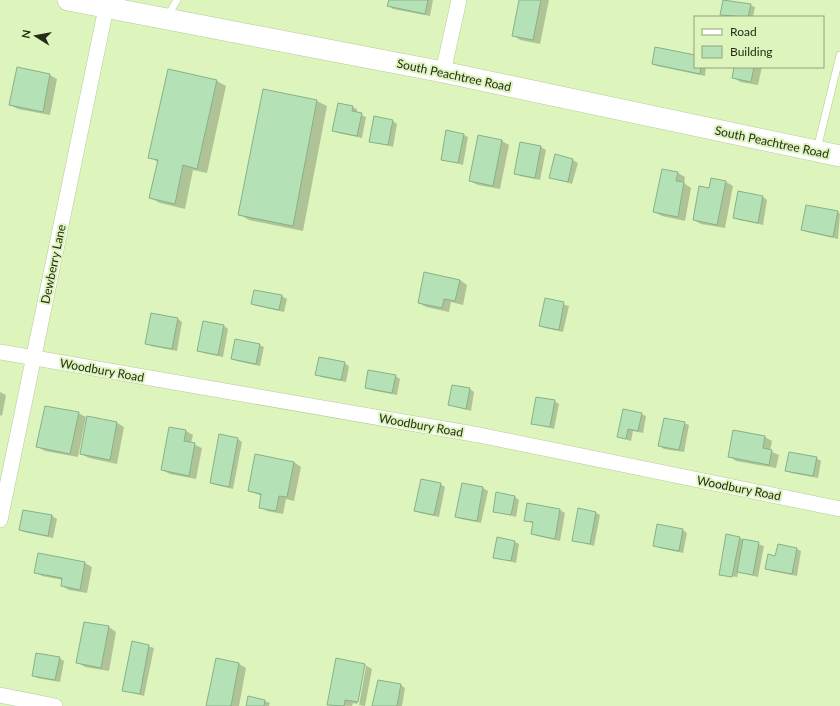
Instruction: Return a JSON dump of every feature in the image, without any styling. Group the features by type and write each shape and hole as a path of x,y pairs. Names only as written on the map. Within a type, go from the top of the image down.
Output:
{"main road":[{"name":"South Peachtree Road","path":"68,0 443,72 840,156"}],"street":[{"path":"443,72 459,0"},
{"name":"Dewberry Lane","path":"0,520 106,8"},
{"name":"Woodbury Road","path":"0,352 33,359 479,435 840,509"},
{"path":"0,695 55,706"}],"lane":[{"path":"166,19 177,0"},
{"path":"816,151 840,55"}],"building":[{"path":"389,0 428,0 425,14 387,6"},
{"path":"519,0 541,0 533,40 512,36"},
{"path":"723,0 751,4 748,16 720,15"},
{"path":"655,47 694,55 694,68 701,68 700,74 652,64"},
{"path":"17,67 50,74 43,112 9,105"},
{"path":"734,68 754,68 751,82 732,78"},
{"path":"168,69 217,80 197,169 183,165 175,204 149,198 158,160 148,158"},
{"path":"263,89 317,100 293,226 238,215"},
{"path":"338,103 353,106 352,111 362,113 357,136 332,131"},
{"path":"374,116 393,120 388,145 369,142"},
{"path":"446,130 464,134 458,163 441,160"},
{"path":"478,135 502,140 493,186 469,181"},
{"path":"520,142 541,146 535,178 514,174"},
{"path":"555,154 573,159 568,182 549,178"},
{"path":"662,169 678,172 676,181 684,182 678,217 653,212"},
{"path":"711,178 726,181 717,225 693,220 699,186 709,188"},
{"path":"738,191 763,196 758,223 733,218"},
{"path":"806,205 838,211 833,237 801,230"},
{"path":"424,272 460,280 455,301 444,299 442,308 418,303"},
{"path":"254,290 282,295 279,310 251,304"},
{"path":"545,298 564,302 559,330 539,326"},
{"path":"151,313 178,318 172,349 145,344"},
{"path":"203,321 224,325 218,355 197,351"},
{"path":"235,339 260,344 256,364 231,359"},
{"path":"319,357 345,362 341,380 315,375"},
{"path":"368,370 396,375 392,393 365,388"},
{"path":"452,385 470,388 466,409 448,405"},
{"path":"536,397 555,400 550,427 531,424"},
{"path":"45,406 79,412 70,454 36,447"},
{"path":"623,409 642,413 638,431 628,429 626,439 617,437"},
{"path":"87,416 117,422 110,460 80,454"},
{"path":"664,418 685,422 679,450 658,446"},
{"path":"169,427 186,430 184,441 195,443 189,476 161,470"},
{"path":"733,430 765,436 763,448 772,450 769,465 728,457"},
{"path":"219,434 238,438 229,487 210,483"},
{"path":"789,452 817,457 813,476 785,471"},
{"path":"255,454 294,462 287,497 279,496 276,511 259,508 261,494 248,491"},
{"path":"421,479 441,483 434,515 414,511"},
{"path":"462,483 483,487 477,521 455,517"},
{"path":"496,492 515,496 511,515 493,512"},
{"path":"527,503 560,509 555,539 531,534 533,522 524,521"},
{"path":"578,508 596,512 590,544 572,541"},
{"path":"23,510 52,515 48,536 19,530"},
{"path":"657,524 683,529 679,551 653,546"},
{"path":"726,534 740,537 732,577 719,575"},
{"path":"497,537 515,541 511,561 493,558"},
{"path":"743,539 759,542 753,575 737,572"},
{"path":"778,544 797,548 792,574 765,569 768,554 775,556"},
{"path":"38,553 85,562 80,590 61,586 62,578 34,573"},
{"path":"84,622 109,626 101,668 76,663"},
{"path":"132,641 149,645 140,694 122,691"},
{"path":"36,653 60,657 55,680 32,676"},
{"path":"216,658 239,663 231,706 206,706"},
{"path":"336,658 365,664 358,702 345,700 344,706 327,705"},
{"path":"378,680 401,684 397,706 372,706"},
{"path":"248,696 265,700 264,706 246,706"}]}
